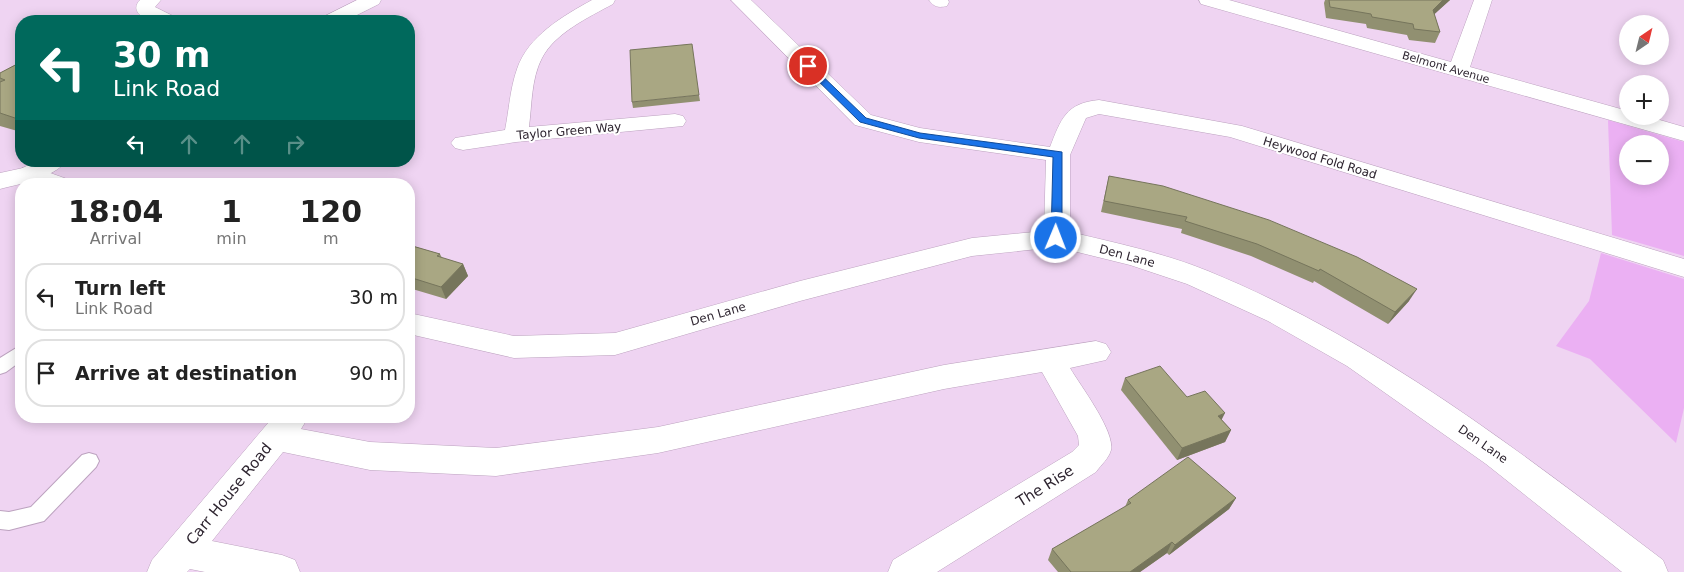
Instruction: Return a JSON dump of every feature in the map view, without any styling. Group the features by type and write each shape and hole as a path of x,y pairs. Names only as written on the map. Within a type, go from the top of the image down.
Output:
{"street":[{"path":"152,0 145,5 145,10 155,15"},
{"path":"342,15 372,0"},
{"path":"516,135 528,65 540,46 578,16 606,0"},
{"path":"740,0 863,120 919,135 1058,154"},
{"name":"Belmont Avenue","path":"1208,0 1684,134"},
{"path":"1458,71 1483,0"},
{"name":"Heywood Fold Road","path":"1056,238 1058,154 1070,125 1078,112 1088,108 1099,107 1234,132 1684,268"},
{"name":"Taylor Green Way","path":"463,143 516,135 675,121"},
{"path":"0,181 31,173 42,167"},
{"path":"31,173 43,178"},
{"name":"Den Lane","path":"415,325 514,347 616,344 800,291 972,247 1056,238 1135,257 1197,277 1278,314 1357,358 1498,454 1650,572"},
{"path":"284,427 370,456 496,462 658,440 944,377 1096,352"},
{"name":"The Rise","path":"906,572 1084,462 1095,449 1094,435 1050,360"},
{"name":"Carr House Road","path":"174,561 284,427"},
{"path":"174,561 282,572"}],"lane":[{"path":"0,367 15,356"},
{"path":"0,520 8,521 36,514 89,461"}],"shaded area":[{"path":"1608,120 1619,123 1619,125 1660,135 1619,135 1619,185 1669,185 1669,138 1684,142 1684,256 1612,235"},
{"path":"1601,253 1684,279 1684,408 1676,443 1590,359 1556,346 1589,301"}],"building":[{"path":"1329,0 1443,0 1433,10 1440,32 1414,29 1413,24 1330,7"},
{"path":"692,44 699,95 632,102 630,50"},
{"path":"15,65 15,118 0,113 0,82 5,80 0,78 0,73"},
{"path":"1109,176 1163,186 1269,220 1357,257 1417,289 1395,312 1320,269 1319,271 1257,244 1185,221 1187,217 1104,201"},
{"path":"415,247 440,254 437,256 463,264 441,287 415,279"},
{"path":"1160,366 1187,397 1205,391 1225,413 1218,416 1231,430 1182,448 1125,378"},
{"path":"1188,457 1236,498 1175,545 1172,542 1130,572 1071,572 1052,549 1131,503 1128,500"}],"route":[{"path":"808,66 863,120 919,135 1058,154 1056,238"}]}
